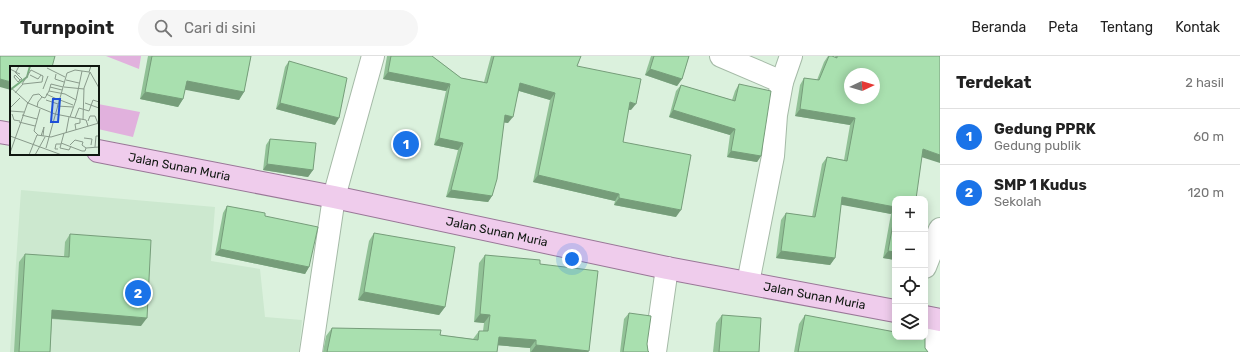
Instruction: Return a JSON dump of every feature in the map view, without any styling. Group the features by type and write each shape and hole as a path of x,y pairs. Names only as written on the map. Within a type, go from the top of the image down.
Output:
{"main road":[{"path":"0,132 10,134"},
{"name":"Jalan Sunan Muria","path":"99,151 334,197 667,268 892,310"}],"street":[{"path":"311,352 334,197 373,56"},
{"path":"721,56 782,82"},
{"path":"748,283 773,156 776,115 782,82 791,56"},
{"path":"928,259 940,229"},
{"path":"655,352 667,268"},
{"path":"931,352 934,319"}],"shaded area":[{"path":"106,56 141,56 139,69"},
{"path":"99,104 140,112 133,137 99,129"},
{"path":"21,190 215,207 211,261 260,269 265,317 302,320 299,352 10,352"}],"building":[{"path":"0,56 55,56 52,66 10,66 10,82 0,79"},
{"path":"152,56 251,56 244,92 187,81 183,99 145,92"},
{"path":"391,56 432,56 461,78 487,83 494,56 581,56 577,66 641,79 636,104 630,102 623,142 691,155 681,210 619,198 619,194 538,175 555,93 520,83 513,117 505,115 497,179 492,196 451,190 463,143 439,138 450,84 388,72"},
{"path":"654,56 689,56 682,79 650,69"},
{"path":"829,56 837,58 837,56 940,56 940,155 923,149 916,196 892,196 892,206 842,197 835,258 781,251 786,213 815,217 827,157 847,161 855,118 800,109 804,78 819,80"},
{"path":"289,61 347,78 339,118 280,103"},
{"path":"739,84 771,91 761,156 731,151 735,129 673,110 681,85 735,101"},
{"path":"270,139 316,143 313,170 267,164"},
{"path":"227,206 265,213 265,216 318,227 309,267 220,249"},
{"path":"892,229 892,252 888,251"},
{"path":"374,233 455,247 445,307 364,292"},
{"path":"70,234 151,240 147,318 52,310 50,352 19,352 25,254 69,257"},
{"path":"485,255 540,260 540,264 598,271 589,351 536,345 536,340 499,337 497,352 327,352 332,328 441,330 440,335 478,340 479,331 488,331 490,315 480,314"},
{"path":"629,313 651,316 647,344 649,352 623,352"},
{"path":"722,315 761,318 759,352 719,352"},
{"path":"805,315 892,331 892,340 925,340 925,348 928,352 798,352"}],"place":[{"name":"Gedung PPRK","path":"406,144"},
{"name":"SMP 1 Kudus","path":"138,293"}]}
